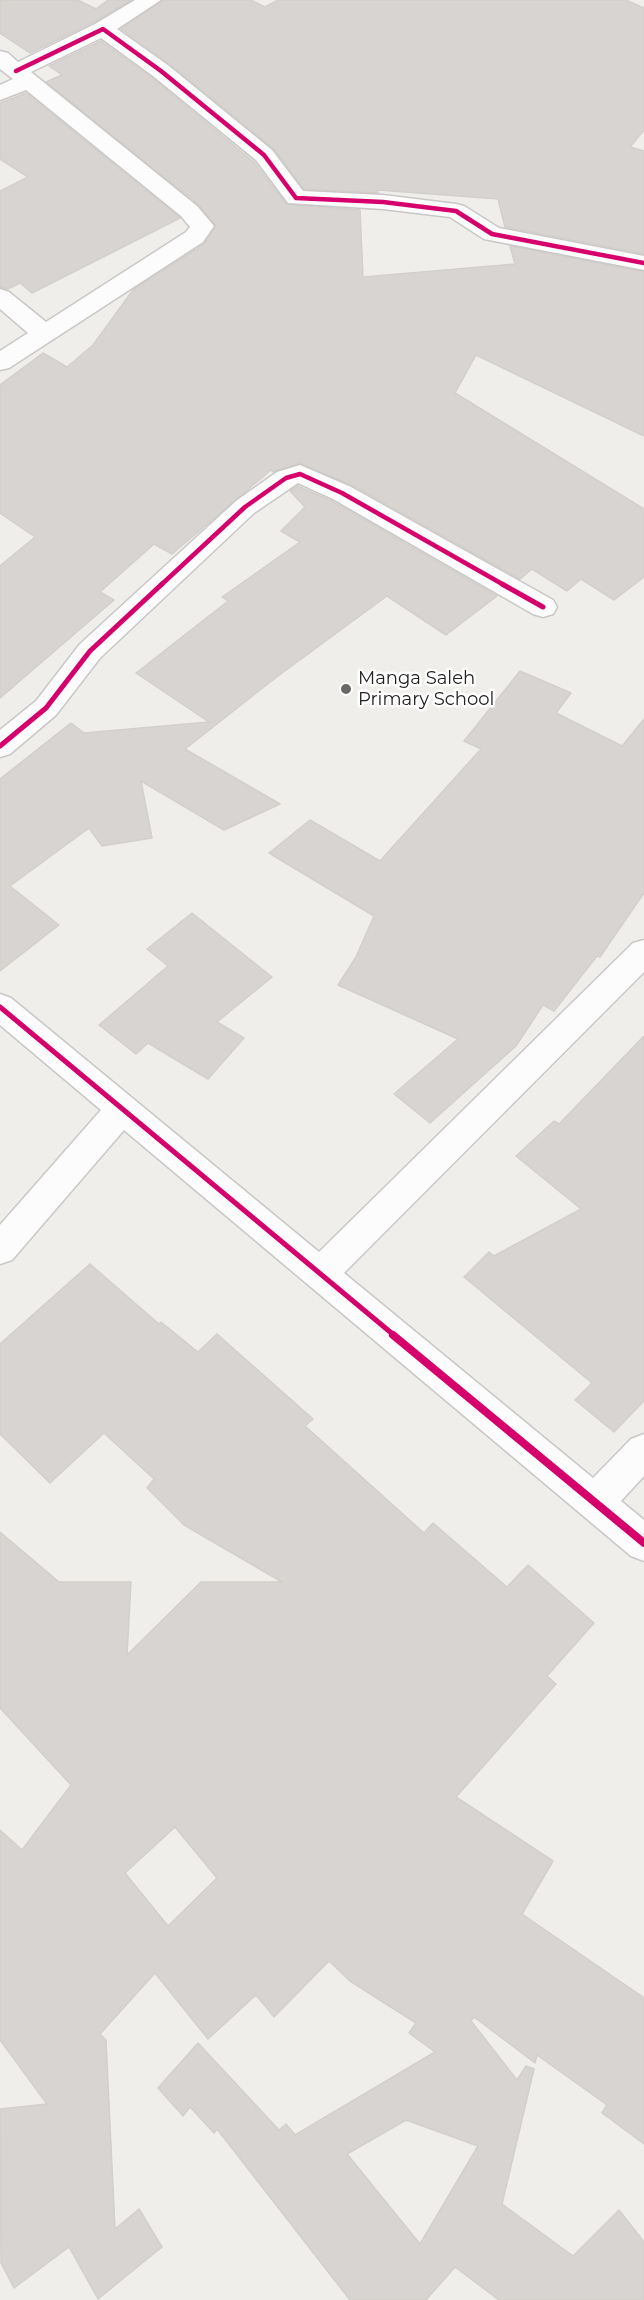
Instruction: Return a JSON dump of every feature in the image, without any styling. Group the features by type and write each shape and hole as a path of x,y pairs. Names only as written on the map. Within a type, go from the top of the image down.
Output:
{"street":[{"path":"0,93 15,70 103,29 150,0"},
{"path":"103,29 161,71 264,155 296,198 383,202 456,211 492,234 644,264"},
{"path":"0,362 195,237 202,226 189,211 15,70"},
{"path":"0,297 44,333"},
{"path":"0,746 46,708 90,651 245,507 286,478 300,474 342,493 543,607"},
{"path":"321,1272 644,952"},
{"path":"0,1007 644,1543"},
{"path":"0,1249 123,1108"},
{"path":"595,1502 644,1451"}],"building":[{"path":"0,0 78,0 96,9 108,0 131,0 94,22 30,53 0,33"},
{"path":"163,0 251,0 265,7 278,0 626,0 644,8 644,130 630,147 644,151 644,254 505,227 498,199 378,190 378,193 304,189 273,148 170,64 121,29"},
{"path":"101,41 152,78 254,162 286,204 360,210 363,277 515,264 510,246 644,272 644,436 476,355 455,393 644,509 644,577 614,600 581,579 567,591 532,569 520,579 352,485 299,463 273,472 271,470 172,554 154,544 100,592 114,600 0,698 0,566 35,537 0,513 0,385 43,353 67,367 93,345 133,290 204,244 216,226 198,204 46,82 62,75 49,66"},
{"path":"26,93 180,218 32,293 20,283 8,289 0,287 0,191 28,177 0,159 0,103"},
{"path":"298,486 332,501 497,596 446,635 387,596 278,676 185,749 280,804 224,830 141,781 152,838 102,846 89,828 10,886 59,925 0,971 0,779 71,723 84,733 209,722 136,673 228,601 222,597 300,542 281,531 305,507 290,491"},
{"path":"520,671 571,693 556,713 622,746 644,719 644,893 600,957 597,956 554,1011 543,1005 516,1046 430,1123 394,1094 458,1039 338,985 356,957 374,916 269,853 310,820 380,861 481,749 464,741"},
{"path":"192,913 272,977 217,1022 244,1038 208,1079 148,1043 136,1054 99,1025 168,966 147,949"},
{"path":"644,1036 644,1401 614,1432 575,1400 592,1383 464,1277 489,1252 494,1256 581,1209 516,1156 554,1121 559,1124"},
{"path":"90,1264 159,1324 161,1322 198,1352 217,1334 313,1419 305,1426 424,1533 433,1523 507,1587 528,1565 594,1623 547,1676 556,1684 456,1797 553,1861 522,1914 644,1998 644,2144 602,2113 607,2105 537,2055 535,2063 474,2017 471,2021 517,2080 526,2066 534,2069 502,2204 573,2256 619,2210 644,2242 644,2300 499,2300 455,2267 426,2300 350,2300 217,2129 214,2133 190,2107 183,2116 158,2088 198,2043 279,2130 286,2124 295,2135 435,2052 409,2033 416,2023 350,1981 329,1961 274,2017 256,1995 208,2039 155,1973 100,2034 106,2040 115,2229 139,2209 162,2247 98,2299 69,2247 14,2288 1,2263 0,2109 47,2104 0,2040 0,1830 22,1850 71,1785 0,1708 0,1532 59,1582 131,1582 127,1655 201,1582 282,1582 184,1525 147,1488 154,1479 104,1433 50,1483 0,1434 0,1344","holes":["175,1827 217,1878 168,1926 125,1873","406,2120 478,2146 420,2244 347,2154"]}],"cycle path":[{"path":"16,71 103,29 161,71 264,155 296,198 383,202 456,211 492,234 644,263"},
{"path":"0,746 46,708 90,651 245,507 286,478 300,474 342,493 543,607"},
{"path":"0,1007 644,1543"}],"place":[{"name":"Manga Saleh Primary School","path":"346,689"}]}
